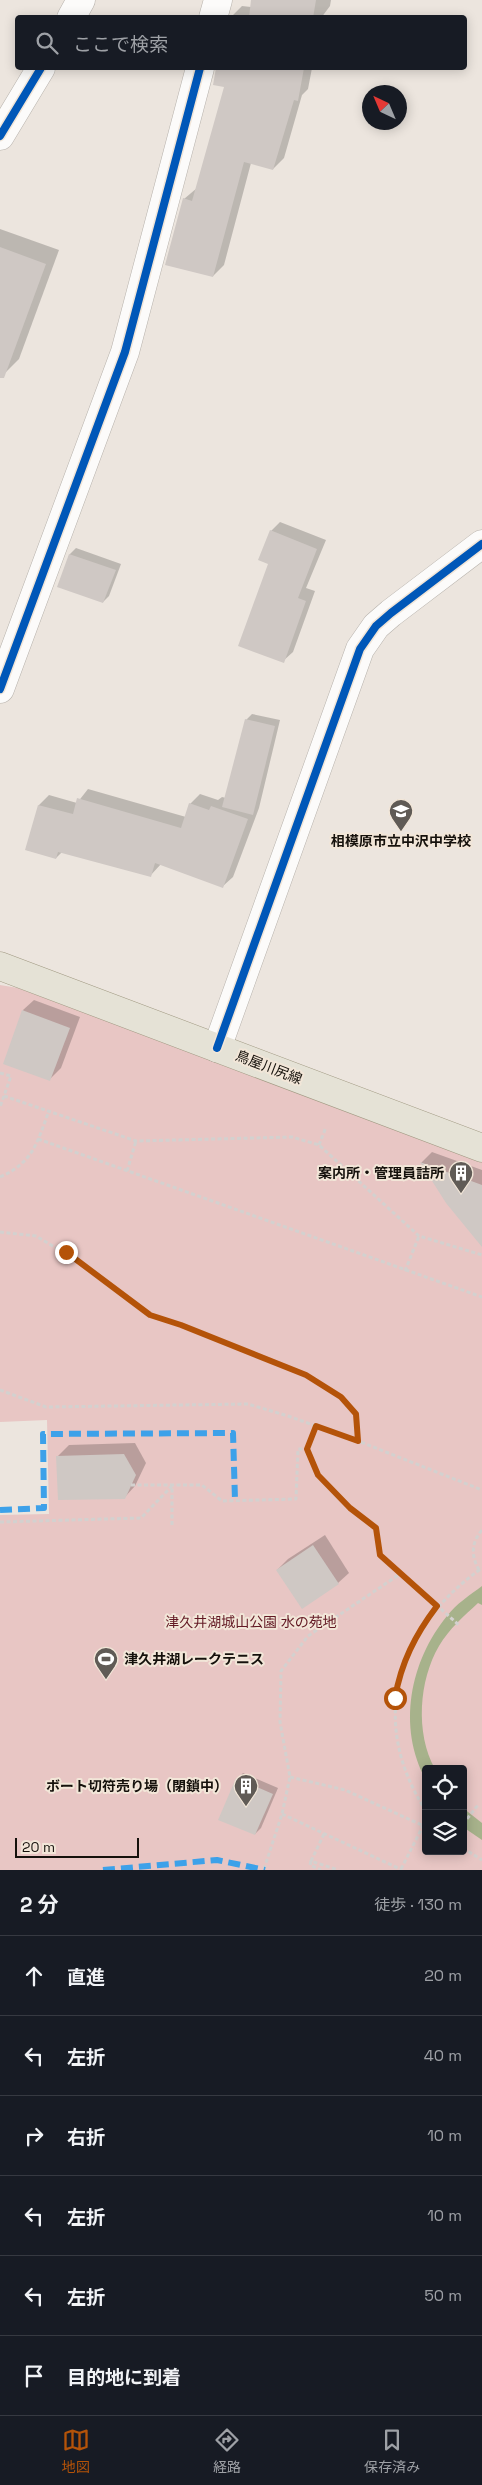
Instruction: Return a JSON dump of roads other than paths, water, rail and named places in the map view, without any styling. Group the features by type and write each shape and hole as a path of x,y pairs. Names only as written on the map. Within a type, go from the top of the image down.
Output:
{"main road":[{"name":"鳥屋川尻線","path":"0,966 482,1148"}],"street":[{"path":"73,15 81,0"},
{"path":"214,15 218,0"},
{"path":"0,136 40,70"},
{"path":"0,689 125,352 199,70"},
{"path":"217,1048 360,649 376,626 390,612 482,544"}],"place":[{"name":"相模原市立中沢中学校","path":"401,832"},
{"name":"案内所・管理員詰所","path":"461,1194"},
{"name":"津久井湖レークテニス","path":"106,1680"},
{"name":"ボート切符売り場（閉鎖中）","path":"246,1807"}],"park label":[{"name":"津久井湖城山公園 水の苑地","path":"251,1622"}]}
